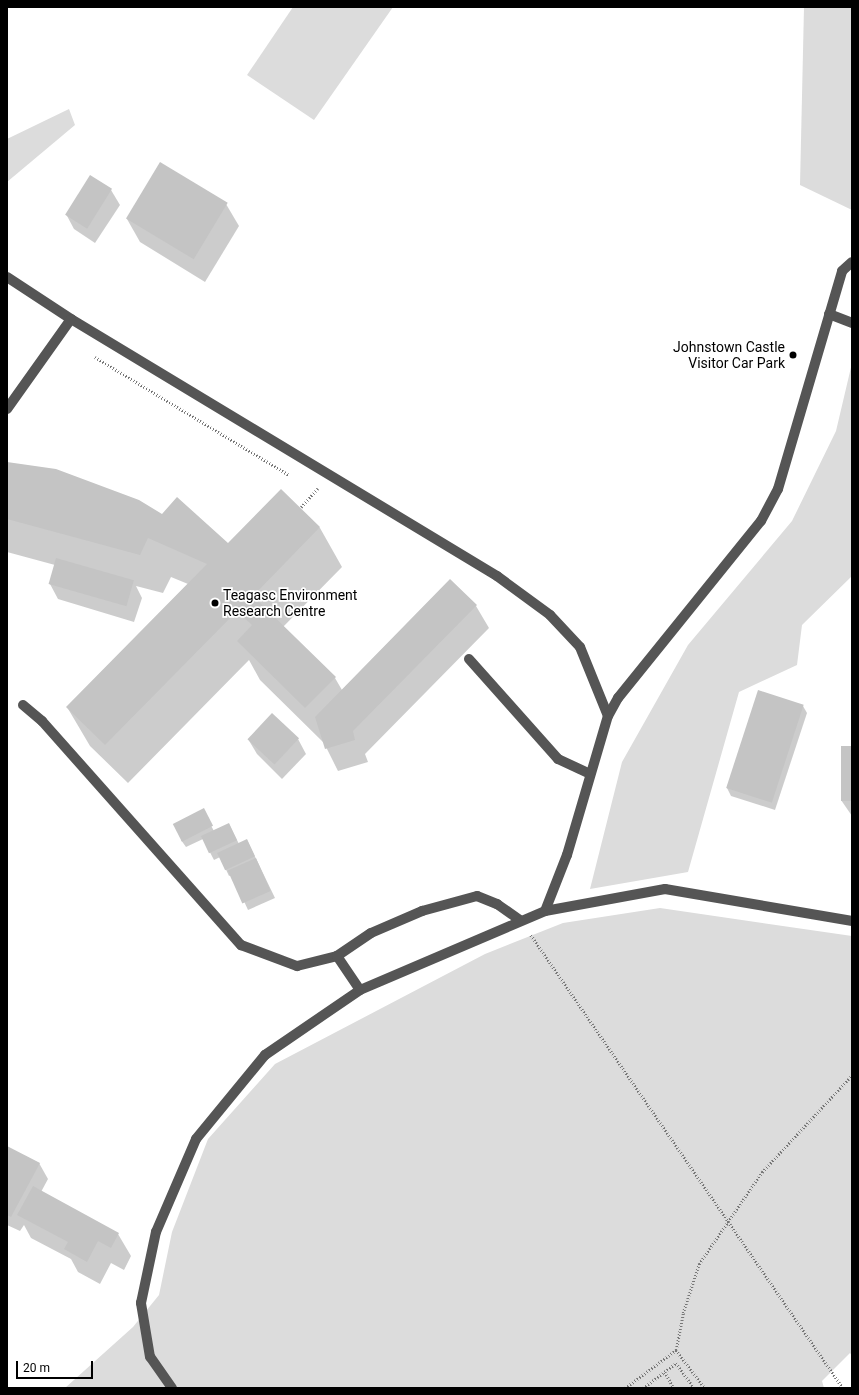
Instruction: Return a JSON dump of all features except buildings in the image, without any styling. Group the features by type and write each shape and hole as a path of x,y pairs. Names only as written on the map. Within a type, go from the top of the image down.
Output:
{"lane":[{"path":"545,911 567,855 608,716 623,691 761,521 778,489 842,271 852,262"},
{"path":"7,277 71,319 497,576 550,615 580,647 608,716"},
{"path":"829,314 852,323"},
{"path":"7,409 71,319"},
{"path":"469,659 558,759 590,774"},
{"path":"23,705 42,721 241,945 297,966 337,956 371,933 422,911 477,896 497,904 520,920"},
{"path":"172,1388 150,1358 141,1303 156,1232 196,1139 265,1055 360,990 520,920 545,911 665,889 852,921"},
{"path":"337,956 360,990"}],"path":[{"path":"92,356 290,475"},
{"path":"310,486 316,490"},
{"path":"520,920 730,1220 843,1388"},
{"path":"625,1388 676,1350 683,1313 699,1264 762,1172 852,1075"},
{"path":"676,1350 704,1388"},
{"path":"643,1388 676,1363 694,1388"},
{"path":"665,1372 674,1388"}],"shaded area":[{"path":"293,7 393,7 314,120 247,75"},
{"path":"804,7 852,7 852,210 800,185"},
{"path":"69,109 75,125 7,182 7,139"},
{"path":"852,363 852,576 802,625 797,665 739,692 688,872 590,889 622,762 688,645 792,521 836,431"},
{"path":"660,908 852,936 852,1356 850,1353 822,1381 824,1388 65,1388 133,1327 159,1295 172,1232 208,1139 275,1064 485,954 563,923"}],"place":[{"name":"Johnstown Castle Visitor Car Park","path":"793,355"},
{"name":"Teagasc Environment Research Centre","path":"215,603"}]}
